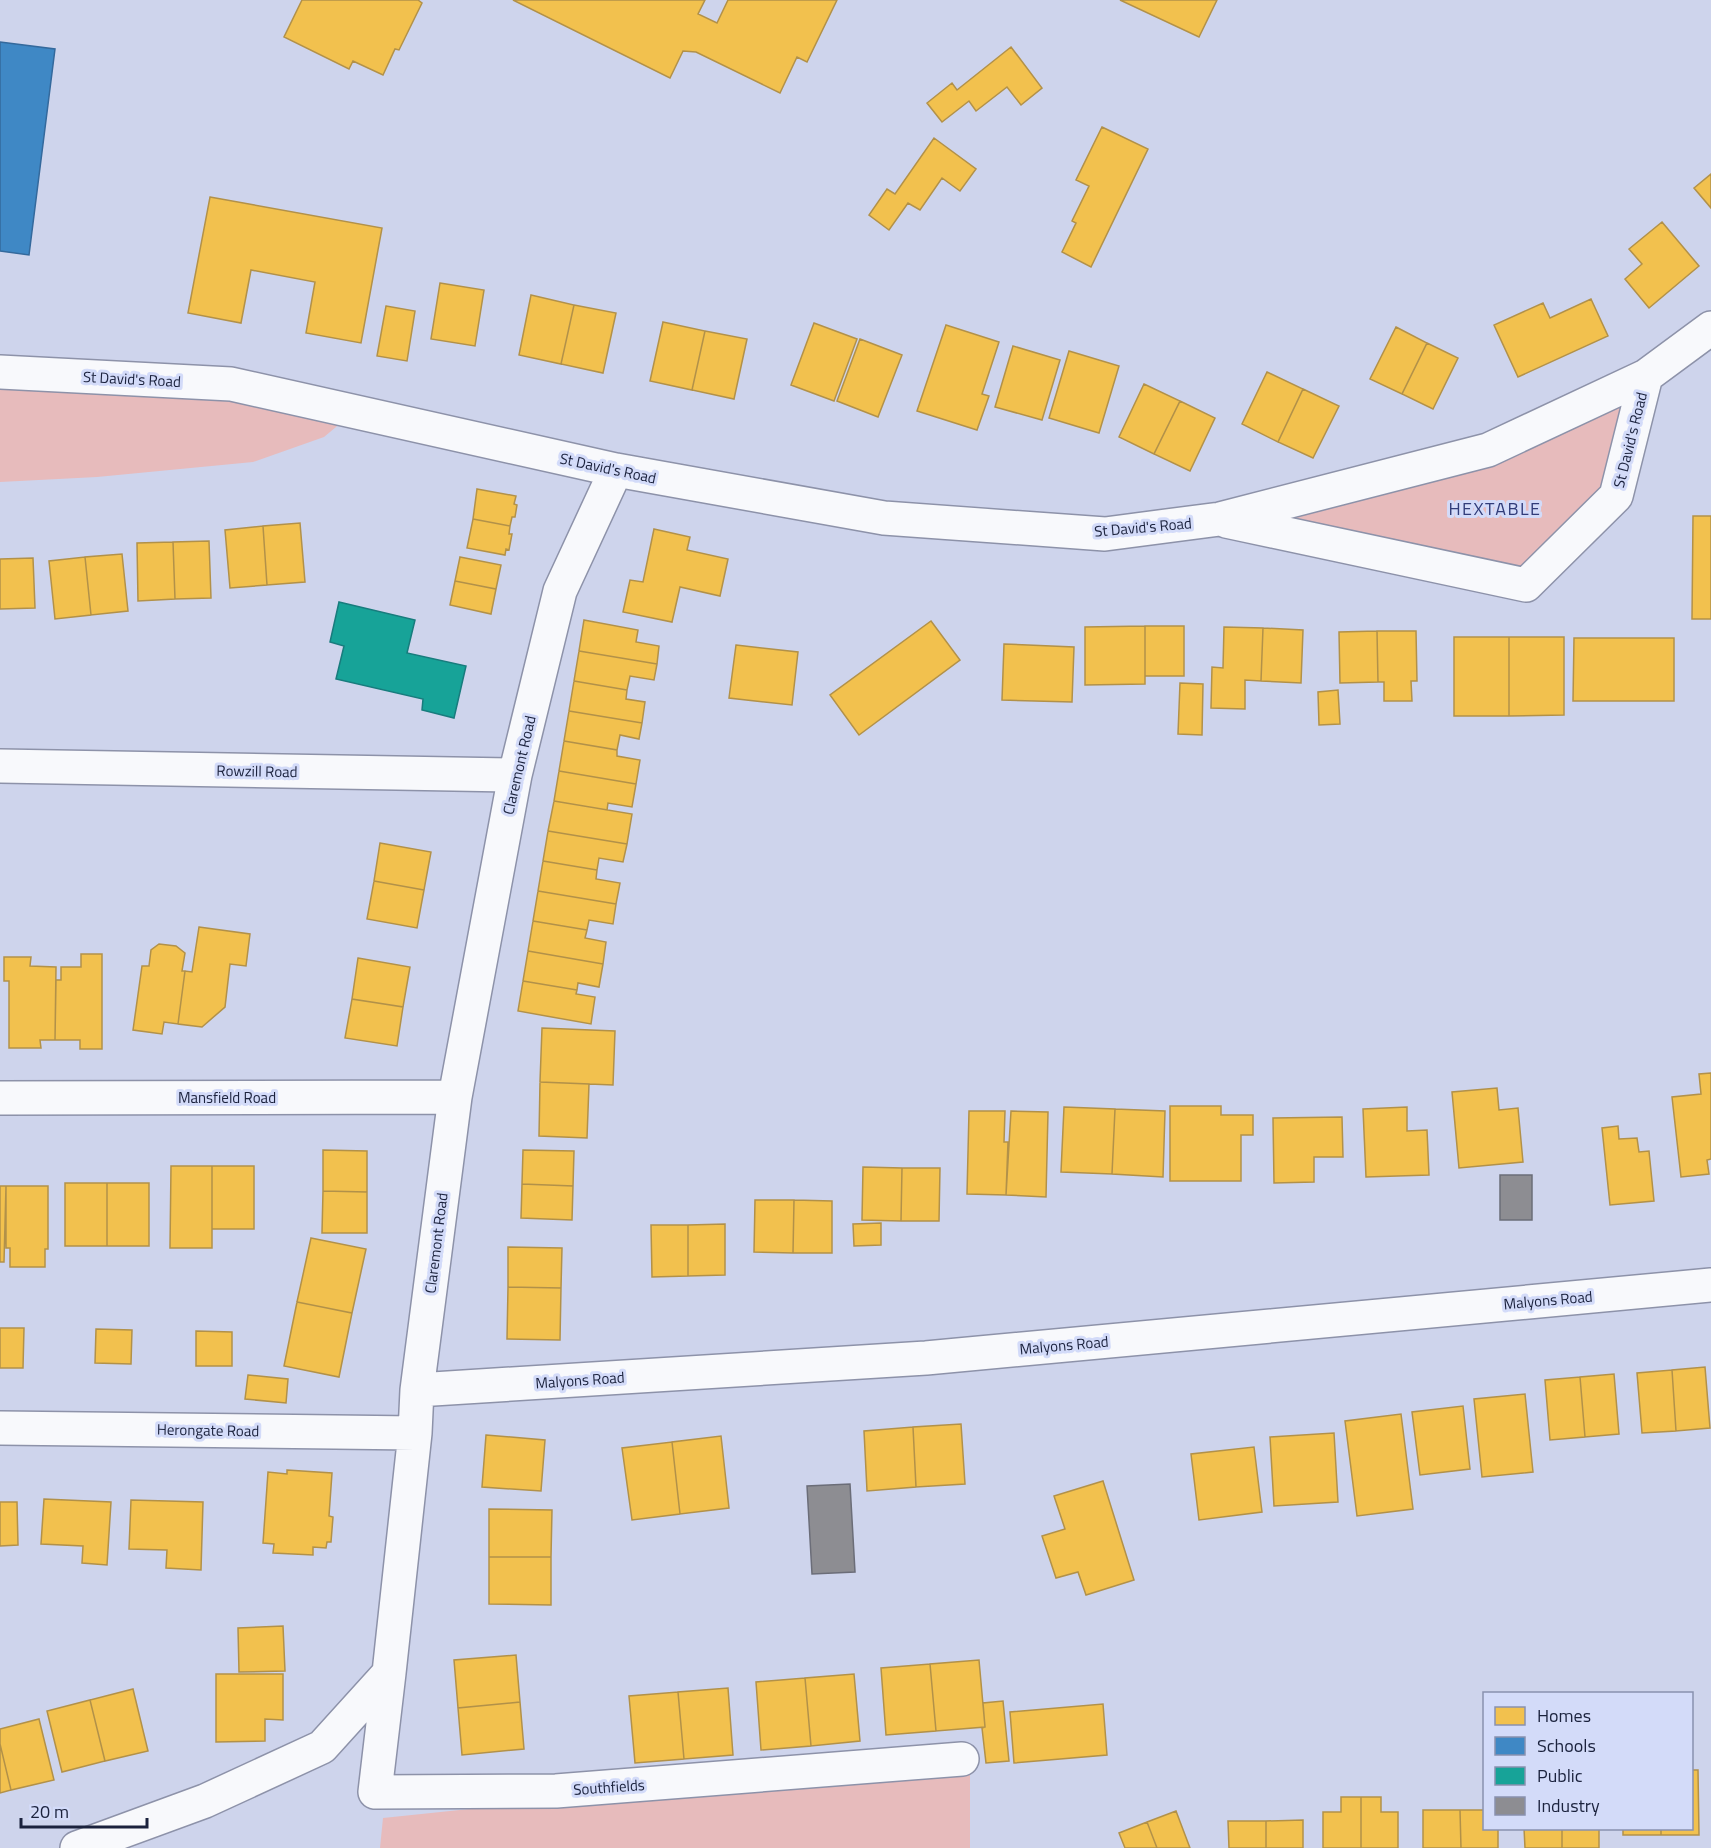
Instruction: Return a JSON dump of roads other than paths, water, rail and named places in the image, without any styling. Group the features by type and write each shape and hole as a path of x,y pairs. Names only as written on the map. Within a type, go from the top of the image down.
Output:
{"street":[{"name":"St David's Road","path":"0,372 231,384 616,470 884,518 1105,534 1220,519 1488,450 1646,376 1711,328"},
{"name":"St David's Road","path":"1220,519 1526,585 1616,496 1646,376"},
{"name":"Claremont Road","path":"389,1673 415,1433 417,1390 455,1097 515,775 560,591 616,470"},
{"name":"Rowzill Road","path":"0,766 515,775"},
{"name":"Mansfield Road","path":"0,1098 455,1097"},
{"name":"Malyons Road","path":"417,1390 926,1358 1711,1285"},
{"name":"Herongate Road","path":"0,1428 415,1433"},
{"name":"Southfields","path":"389,1673 375,1792 556,1791 962,1759"},
{"path":"77,1848 205,1801 322,1747 389,1673"}],"district":[{"name":"HEXTABLE","path":"1495,508"}]}
